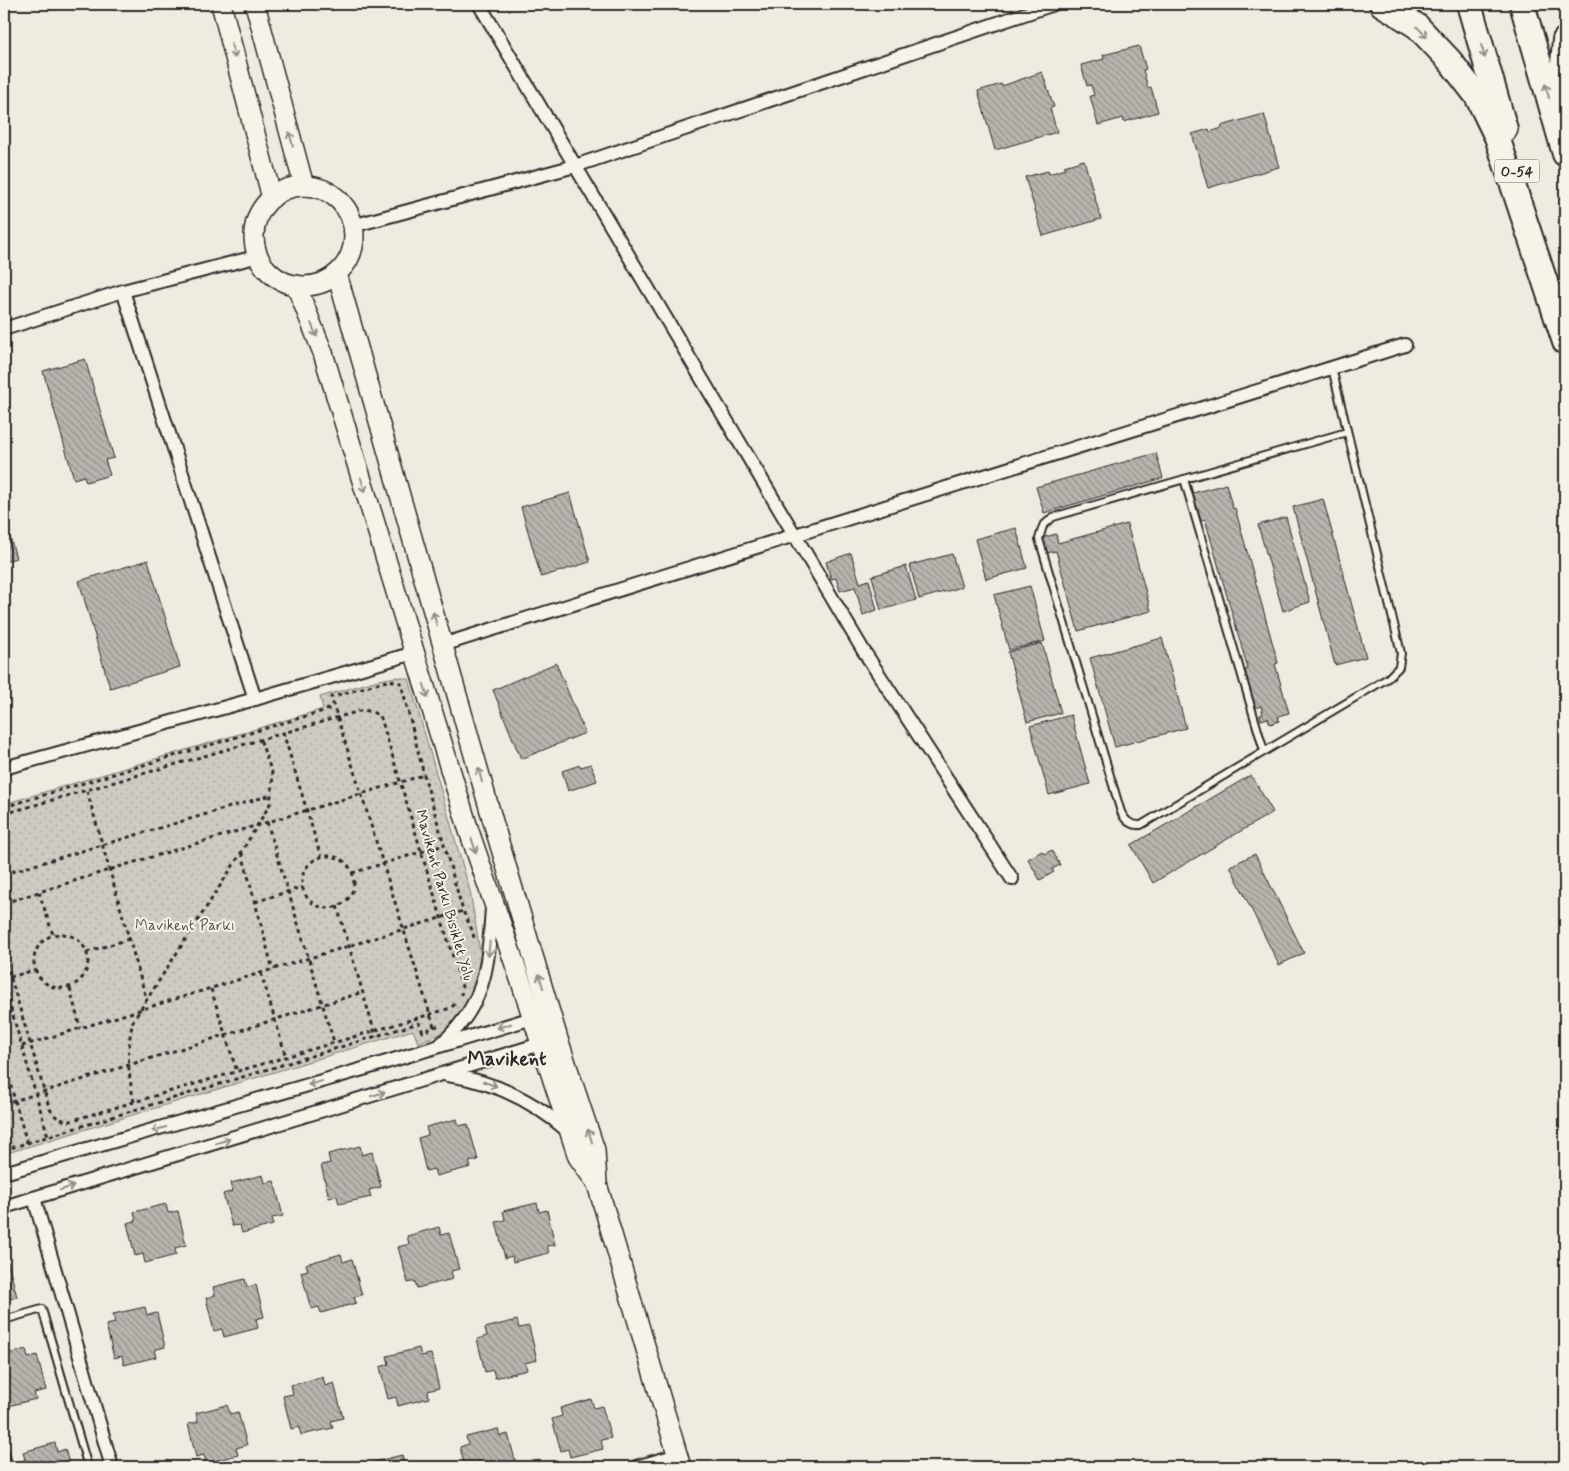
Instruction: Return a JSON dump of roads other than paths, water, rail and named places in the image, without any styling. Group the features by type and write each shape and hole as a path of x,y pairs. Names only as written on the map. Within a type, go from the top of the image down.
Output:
{"highway":[{"path":"1382,4 1417,26 1450,61 1477,96 1497,137 1565,340"},
{"name":"O-54","path":"1470,4 1565,340"},
{"path":"1522,4 1565,154"},
{"path":"1565,40 1563,64 1565,84"}],"main road":[{"path":"220,4 272,198"},
{"path":"255,4 304,186"},
{"path":"304,186 325,191 338,200 348,212 352,226 353,245 347,261 337,274 322,283 306,286 289,284 274,276 263,264 259,256 256,249 254,232 257,217 266,203 278,193 293,187 304,186"},
{"path":"337,274 442,645 550,1012 550,1042 570,1133 578,1157 597,1184"},
{"path":"296,285 323,353 414,654 492,901 532,1018 550,1042 595,1150 597,1184 680,1461"}],"street":[{"path":"479,4 864,650 1012,879"},
{"path":"352,226 575,166 1054,4"},
{"path":"4,329 123,291 259,256"},
{"path":"123,291 256,699"},
{"path":"442,645 1405,345"},
{"path":"4,768 414,654"},
{"path":"439,1046 459,1027 474,1004 482,987 489,953 492,901"},
{"path":"4,1173 370,1067 550,1012"},
{"path":"4,1207 550,1042"},
{"path":"442,1074 483,1082 509,1092 539,1108 570,1133"},
{"path":"34,1198 112,1467"},
{"path":"636,1467 680,1461"}],"lane":[{"path":"1332,368 1401,653 1401,660 1396,672 1141,824 1128,822 1121,812 1039,539 1040,532 1046,522 1053,517 1347,432"},
{"path":"1184,480 1264,752"},
{"path":"4,1320 42,1309 88,1467"},
{"path":"4,1449 9,1467"}],"district":[{"name":"Mavikent","path":"507,1058"}],"park label":[{"name":"Mavikent Parkı","path":"185,925"}]}
